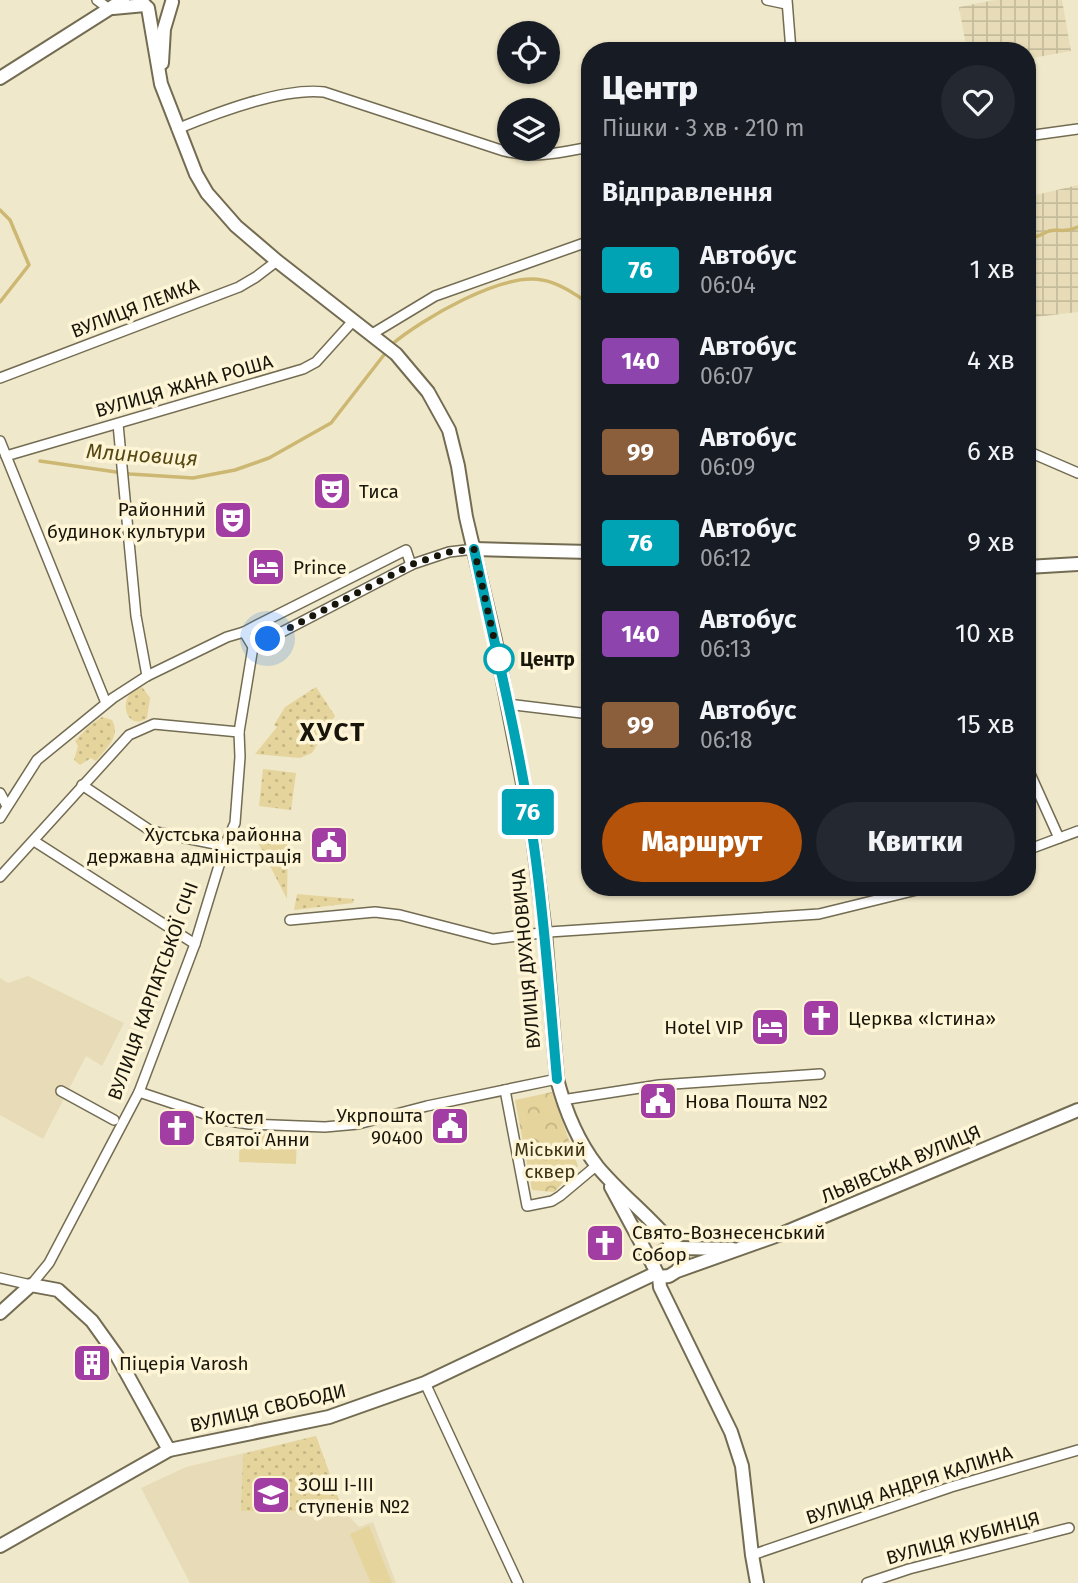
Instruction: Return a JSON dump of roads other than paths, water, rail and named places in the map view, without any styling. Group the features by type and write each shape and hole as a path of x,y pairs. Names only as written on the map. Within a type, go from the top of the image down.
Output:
{"main road":[{"path":"0,78 122,0"},
{"path":"109,9 145,4 161,10 172,1"},
{"path":"161,85 164,29 172,1"},
{"path":"145,4 161,85 195,174 236,226 384,343 428,392 449,430 454,446 474,549 581,552"},
{"name":"ВУЛИЦЯ ДУХНОВИЧА","path":"474,549 508,704 533,838 545,933 557,1079 569,1119 599,1168"},
{"path":"1036,566 1078,564"},
{"name":"ЛЬВІВСЬКА ВУЛИЦЯ","path":"677,1271 784,1233 1078,1110"},
{"path":"599,1168 677,1248 683,1262 677,1271 669,1276 656,1272"},
{"path":"599,1168 656,1272 660,1287 731,1432 742,1466 757,1583"},
{"path":"656,1272 660,1252 677,1248"},
{"name":"ЛЬВІВСЬКА ВУЛИЦЯ","path":"677,1248 737,1250"},
{"name":"ВУЛИЦЯ СВОБОДИ","path":"31,1285 58,1290 92,1321 117,1356 169,1450 321,1419 425,1383 656,1272"},
{"name":"ВУЛИЦЯ КАРПАТСЬКОЇ СІЧІ","path":"0,1313 31,1285"},
{"path":"0,1546 169,1450"}],"street":[{"path":"97,0 109,9"},
{"path":"767,0 787,2 790,42"},
{"path":"177,130 253,104 308,90 324,92 525,156 547,155 581,148"},
{"path":"1036,135 1078,129"},
{"path":"372,334 435,296 581,244"},
{"name":"ВУЛИЦЯ ЛЕМКА","path":"0,377 239,287 277,261"},
{"name":"ВУЛИЦЯ ЖАНА РОША","path":"6,456 303,369 316,362 353,321"},
{"path":"118,424 136,616 147,675"},
{"path":"0,441 106,703"},
{"path":"1036,455 1078,473"},
{"path":"244,632 253,647 412,565 449,552 474,549"},
{"path":"0,818 37,760 106,703 147,675 227,637 244,632 406,550 412,565"},
{"name":"ВУЛИЦЯ КАРПАТСЬКОЇ СІЧІ","path":"31,1285 60,1247 139,1092 195,944 235,822 240,757 239,732 253,647"},
{"path":"508,704 581,713"},
{"path":"0,877 129,735 154,724 239,732"},
{"path":"82,785 151,831 225,846"},
{"path":"1036,787 1059,838"},
{"path":"0,793 7,806"},
{"path":"1036,847 1078,831"},
{"path":"34,841 195,944"},
{"path":"290,920 375,912 400,915 493,939 819,914 892,896"},
{"path":"562,1100 659,1085 820,1074"},
{"path":"139,1092 223,1120 249,1124 325,1127 358,1124 427,1106 557,1079"},
{"path":"505,1090 527,1206 552,1201 599,1168"},
{"path":"61,1091 114,1120"},
{"path":"0,1278 31,1285"},
{"path":"425,1383 518,1583"},
{"name":"ВУЛИЦЯ АНДРІЯ КАЛИНА","path":"752,1555 951,1487 1078,1450"},
{"name":"ВУЛИЦЯ КУБИНЦЯ","path":"867,1583 909,1569 1069,1528"}],"waterway":[{"name":"Млиновиця","path":"0,210 10,220 29,265 0,302"},
{"name":"Млиновиця","path":"1036,236 1053,230 1078,227"},
{"name":"Млиновиця","path":"391,345 442,311 506,283 525,279 548,281 581,298"},
{"name":"Млиновиця","path":"40,461 130,474 193,478 235,470 269,458 331,423 387,351"}],"place":[{"name":"Тиса","path":"332,491"},
{"name":"Районний будинок культури","path":"233,520"},
{"name":"Prince","path":"266,567"},
{"name":"Центр","path":"499,659"},
{"name":"Хустська районна державна адміністрація","path":"329,845"},
{"name":"Церква «Істина»","path":"821,1018"},
{"name":"Hotel VIP","path":"770,1027"},
{"name":"Нова Пошта №2","path":"658,1101"},
{"name":"Укрпошта 90400","path":"450,1126"},
{"name":"Костел Святої Анни","path":"177,1128"},
{"name":"Свято-Вознесенський Собор","path":"605,1243"},
{"name":"Піцерія Varosh","path":"92,1363"},
{"name":"ЗОШ І-ІІІ ступенів №2","path":"271,1495"}],"district":[{"name":"ХУСТ","path":"333,732"}],"park label":[{"name":"Міський сквер","path":"550,1160"}]}
